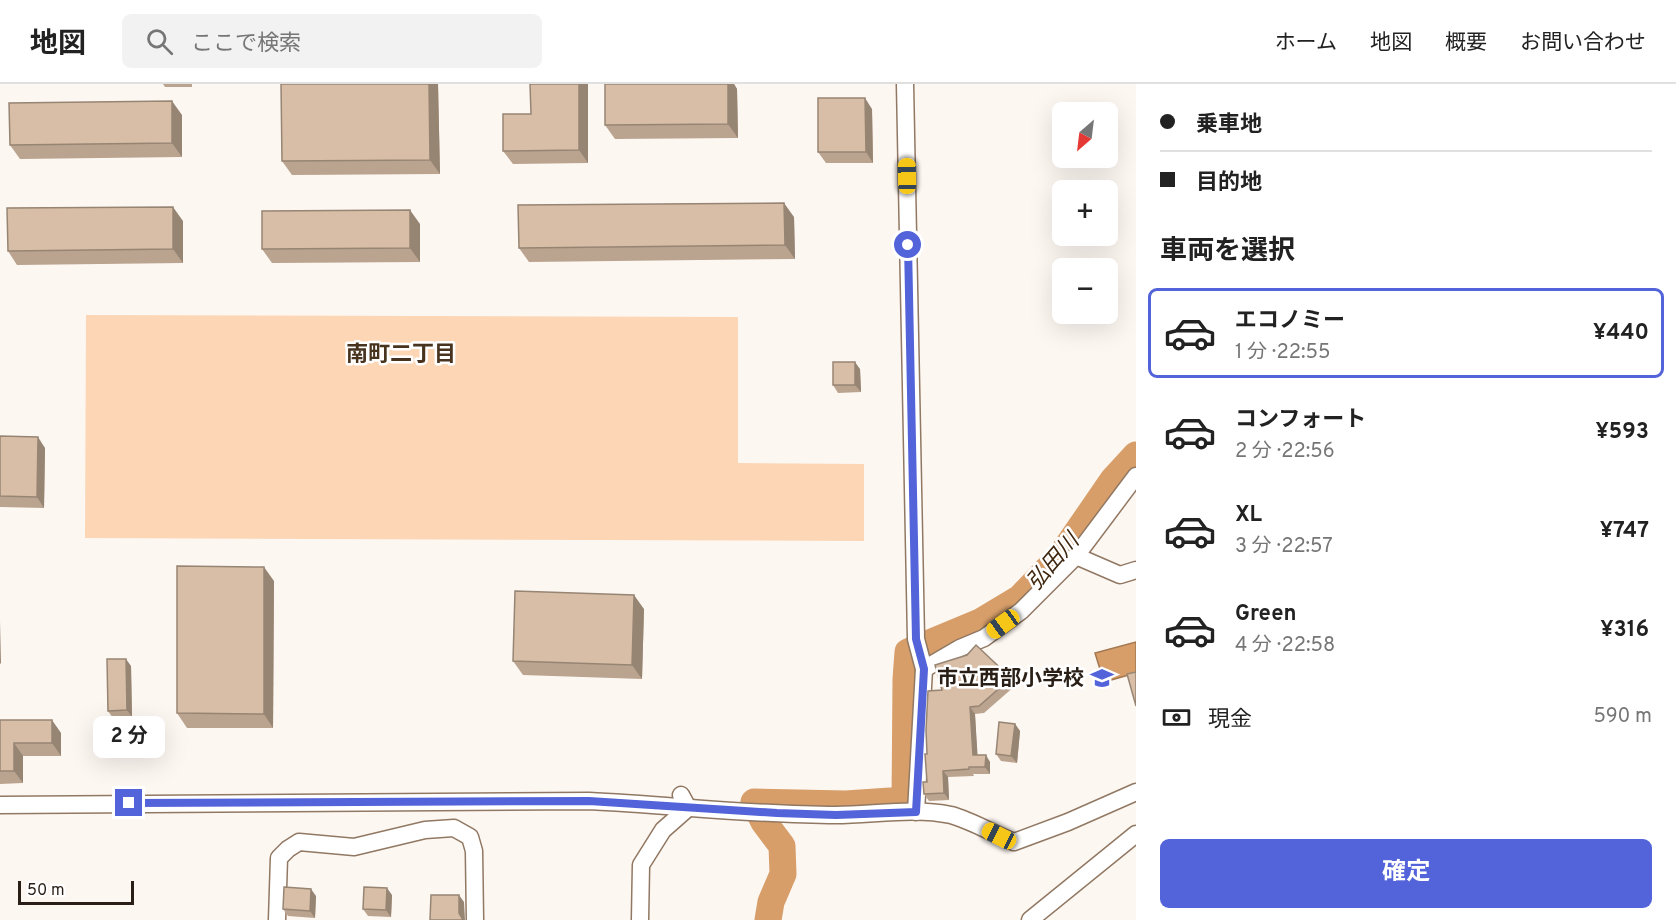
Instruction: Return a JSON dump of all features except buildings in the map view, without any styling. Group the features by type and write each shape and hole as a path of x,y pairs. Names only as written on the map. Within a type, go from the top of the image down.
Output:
{"street":[{"path":"905,84 916,639 923,664 916,812"},
{"path":"923,664 984,638 1022,610 1076,556 1136,476"},
{"path":"1076,556 1120,575 1136,570"},
{"path":"0,805 685,801 836,815 916,812 950,815 1014,842 1068,822 1136,792"},
{"path":"640,920 641,865 685,801"},
{"path":"277,920 279,858 299,842 354,847 425,830 454,828 470,837 474,851 475,920"},
{"path":"1030,920 1136,834"}],"shaded area":[{"path":"86,315 738,317 738,463 864,464 864,541 85,538"},
{"path":"1136,642 1136,673 1104,682 1095,653"}],"waterway":[{"name":"弘田川","path":"768,920 771,902 783,874 782,846 764,822 754,802 846,804 905,800 908,652 980,622 1020,598 1062,554 1113,480 1136,455"}],"place":[{"name":"市立西部小学校","path":"1102,678"}],"district":[{"name":"南町二丁目","path":"401,353"}],"route":[{"path":"129,803 589,801 702,810 836,815 916,812 917,759 924,669 916,639 908,245"}]}
